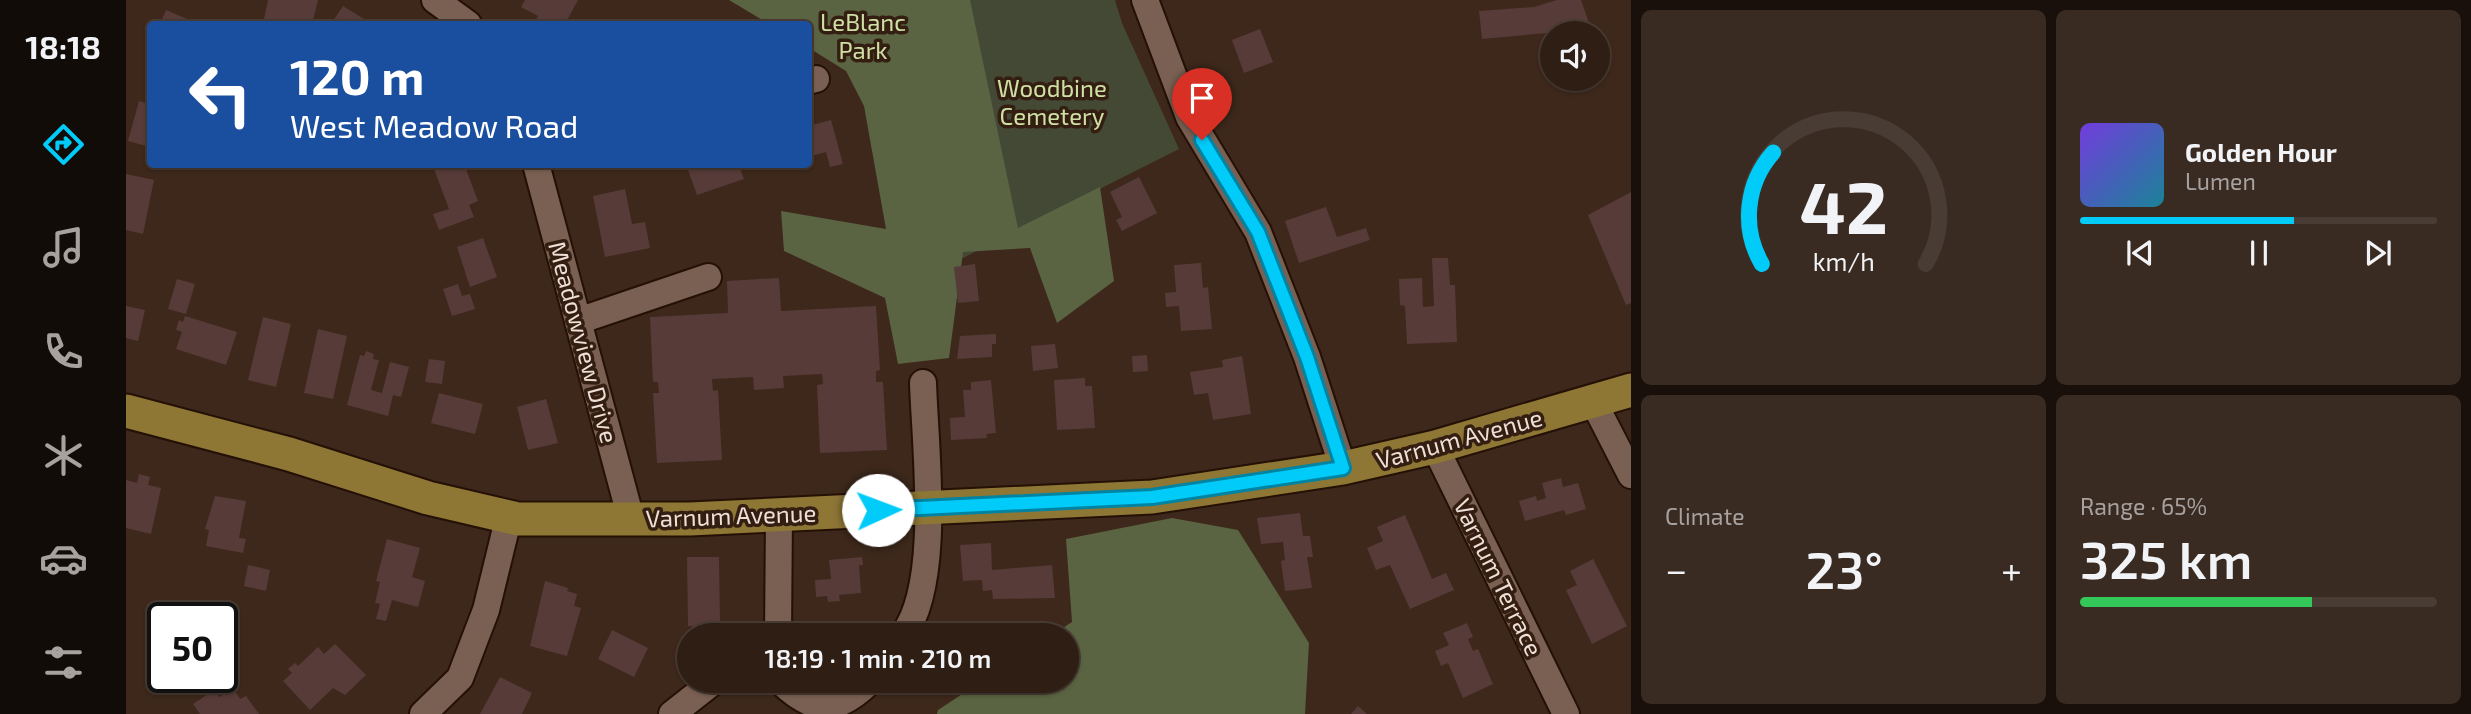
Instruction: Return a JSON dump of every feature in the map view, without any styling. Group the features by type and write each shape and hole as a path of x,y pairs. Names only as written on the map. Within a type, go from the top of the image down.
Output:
{"main road":[{"name":"Varnum Avenue","path":"126,411 289,454 428,498 509,516 631,519 1152,497 1343,468 1435,447 1631,390"}],"street":[{"path":"435,0 464,21"},
{"path":"1145,0 1189,117 1258,232 1307,357 1343,468"},
{"name":"Meadowview Drive","path":"537,168 631,519"},
{"path":"578,321 708,277"},
{"path":"912,623 925,571 928,508 923,383"},
{"path":"1593,401 1631,475"},
{"name":"Varnum Terrace","path":"1435,447 1558,712"},
{"path":"778,623 779,514"},
{"path":"424,714 460,678 486,610 509,516"},
{"path":"672,714 699,693"},
{"path":"791,693 800,702 823,712 839,710 861,693"}],"green space":[{"name":"LeBlanc Park","path":"729,0 970,0 1018,228 1100,187 1114,281 1057,323 1030,248 963,252 949,358 898,364 885,298 784,251 781,211 886,229 864,106 846,71 812,50 812,21 764,21"},
{"name":"Woodbine Cemetery","path":"956,0 1115,0 1122,23 1179,149 957,261"},
{"path":"1172,518 1238,530 1309,643 1305,714 937,714 938,710 964,693 1079,693 1079,623 1070,623 1066,539"}],"building":[{"path":"268,0 318,0 313,21 264,19"},
{"path":"525,0 578,0 567,21 536,21 538,16 521,7"},
{"path":"1557,0 1581,0 1588,21 1540,21 1540,34 1482,39 1479,11 1534,7"},
{"path":"343,6 367,21 333,21"},
{"path":"166,10 192,21 161,21"},
{"path":"1260,29 1273,62 1244,73 1232,40"},
{"path":"139,101 147,103 147,146 128,141"},
{"path":"831,120 843,164 830,167 826,152 812,156 812,125"},
{"path":"466,168 478,201 469,205 474,217 439,230 433,214 449,209 434,169"},
{"path":"687,168 740,168 744,179 697,195"},
{"path":"126,174 154,180 143,234 126,230"},
{"path":"1139,177 1157,213 1122,231 1116,220 1122,217 1110,192"},
{"path":"625,189 632,224 645,222 650,248 605,257 593,196"},
{"path":"1631,192 1631,303 1626,305 1588,215"},
{"path":"1326,207 1337,237 1366,228 1370,240 1299,263 1285,221"},
{"path":"483,238 497,277 470,287 457,247"},
{"path":"1432,258 1448,258 1450,285 1455,285 1457,342 1407,344 1405,306 1400,305 1399,279 1422,278 1423,307 1434,306"},
{"path":"1201,263 1203,288 1208,287 1212,329 1181,331 1179,306 1166,307 1165,293 1176,292 1174,265"},
{"path":"975,264 979,301 958,303 954,267"},
{"path":"779,278 781,311 876,306 880,370 876,371 876,382 883,382 887,450 820,453 817,385 823,384 822,374 783,376 784,388 754,390 753,377 712,379 713,391 718,390 722,460 657,463 653,393 659,393 658,382 653,382 650,317 728,313 727,281"},
{"path":"177,279 195,284 186,314 168,309"},
{"path":"458,284 462,296 470,294 475,309 452,316 443,289"},
{"path":"126,306 145,310 138,341 126,338"},
{"path":"185,316 237,332 226,365 176,349 182,332 176,330 179,320 183,322"},
{"path":"263,317 291,324 276,387 248,380"},
{"path":"318,329 347,336 333,399 304,393"},
{"path":"996,334 996,344 992,344 992,357 957,359 960,336"},
{"path":"1055,344 1058,368 1033,371 1031,346"},
{"path":"366,351 374,354 373,359 379,360 371,390 382,393 390,362 409,367 401,397 393,395 388,416 347,405 360,355 364,356"},
{"path":"1147,355 1148,371 1133,372 1132,356"},
{"path":"1242,356 1251,414 1213,420 1208,393 1194,395 1190,372 1223,367 1222,360"},
{"path":"429,359 445,361 442,384 425,382"},
{"path":"1085,378 1085,386 1092,386 1095,428 1057,430 1054,380"},
{"path":"991,380 996,433 986,434 987,438 951,440 950,418 965,417 963,390 971,390 971,382"},
{"path":"439,393 483,404 475,434 431,423"},
{"path":"546,399 558,443 528,450 517,407"},
{"path":"139,474 150,477 148,485 161,488 151,534 126,528 126,480 137,483"},
{"path":"1561,478 1563,487 1578,483 1586,509 1566,515 1564,510 1525,521 1519,501 1536,496 1537,501 1546,498 1542,483"},
{"path":"215,496 246,501 239,538 246,539 243,553 206,546 209,530 205,529"},
{"path":"1300,513 1303,536 1310,536 1313,557 1307,557 1312,588 1285,591 1281,561 1285,560 1283,542 1261,544 1257,518"},
{"path":"1405,515 1432,579 1446,573 1454,590 1410,609 1390,565 1376,570 1367,548 1383,541 1377,527"},
{"path":"387,539 420,548 412,577 425,581 418,607 392,600 386,621 376,619 380,604 375,603 380,582 376,581"},
{"path":"991,543 992,570 1052,565 1055,598 993,599 992,590 983,591 982,580 963,581 960,545"},
{"path":"687,557 719,557 720,623 688,623"},
{"path":"862,557 863,565 859,565 861,593 839,595 840,601 828,602 827,596 816,597 815,580 831,579 829,560"},
{"path":"1593,559 1627,626 1592,644 1566,590 1577,585 1570,571"},
{"path":"248,565 270,570 266,591 244,586"},
{"path":"545,581 568,588 567,591 577,594 574,606 581,608 567,656 530,646"},
{"path":"1467,623 1473,637 1468,639 1473,651 1478,649 1493,684 1463,698 1448,663 1441,666 1435,651 1449,645 1443,633"},
{"path":"612,630 648,648 634,677 598,659"},
{"path":"335,644 366,675 345,695 333,688 310,710 283,681 292,673 288,669 295,663 298,666 318,647 324,654"},
{"path":"500,677 532,693 522,714 480,714"},
{"path":"210,693 216,693 219,697 225,693 236,693 240,699 246,696 259,714 200,714 193,704"},
{"path":"1358,706 1367,714 1351,714"}],"route":[{"path":"878,510 1152,497 1343,468 1307,357 1258,232 1202,140"}]}
